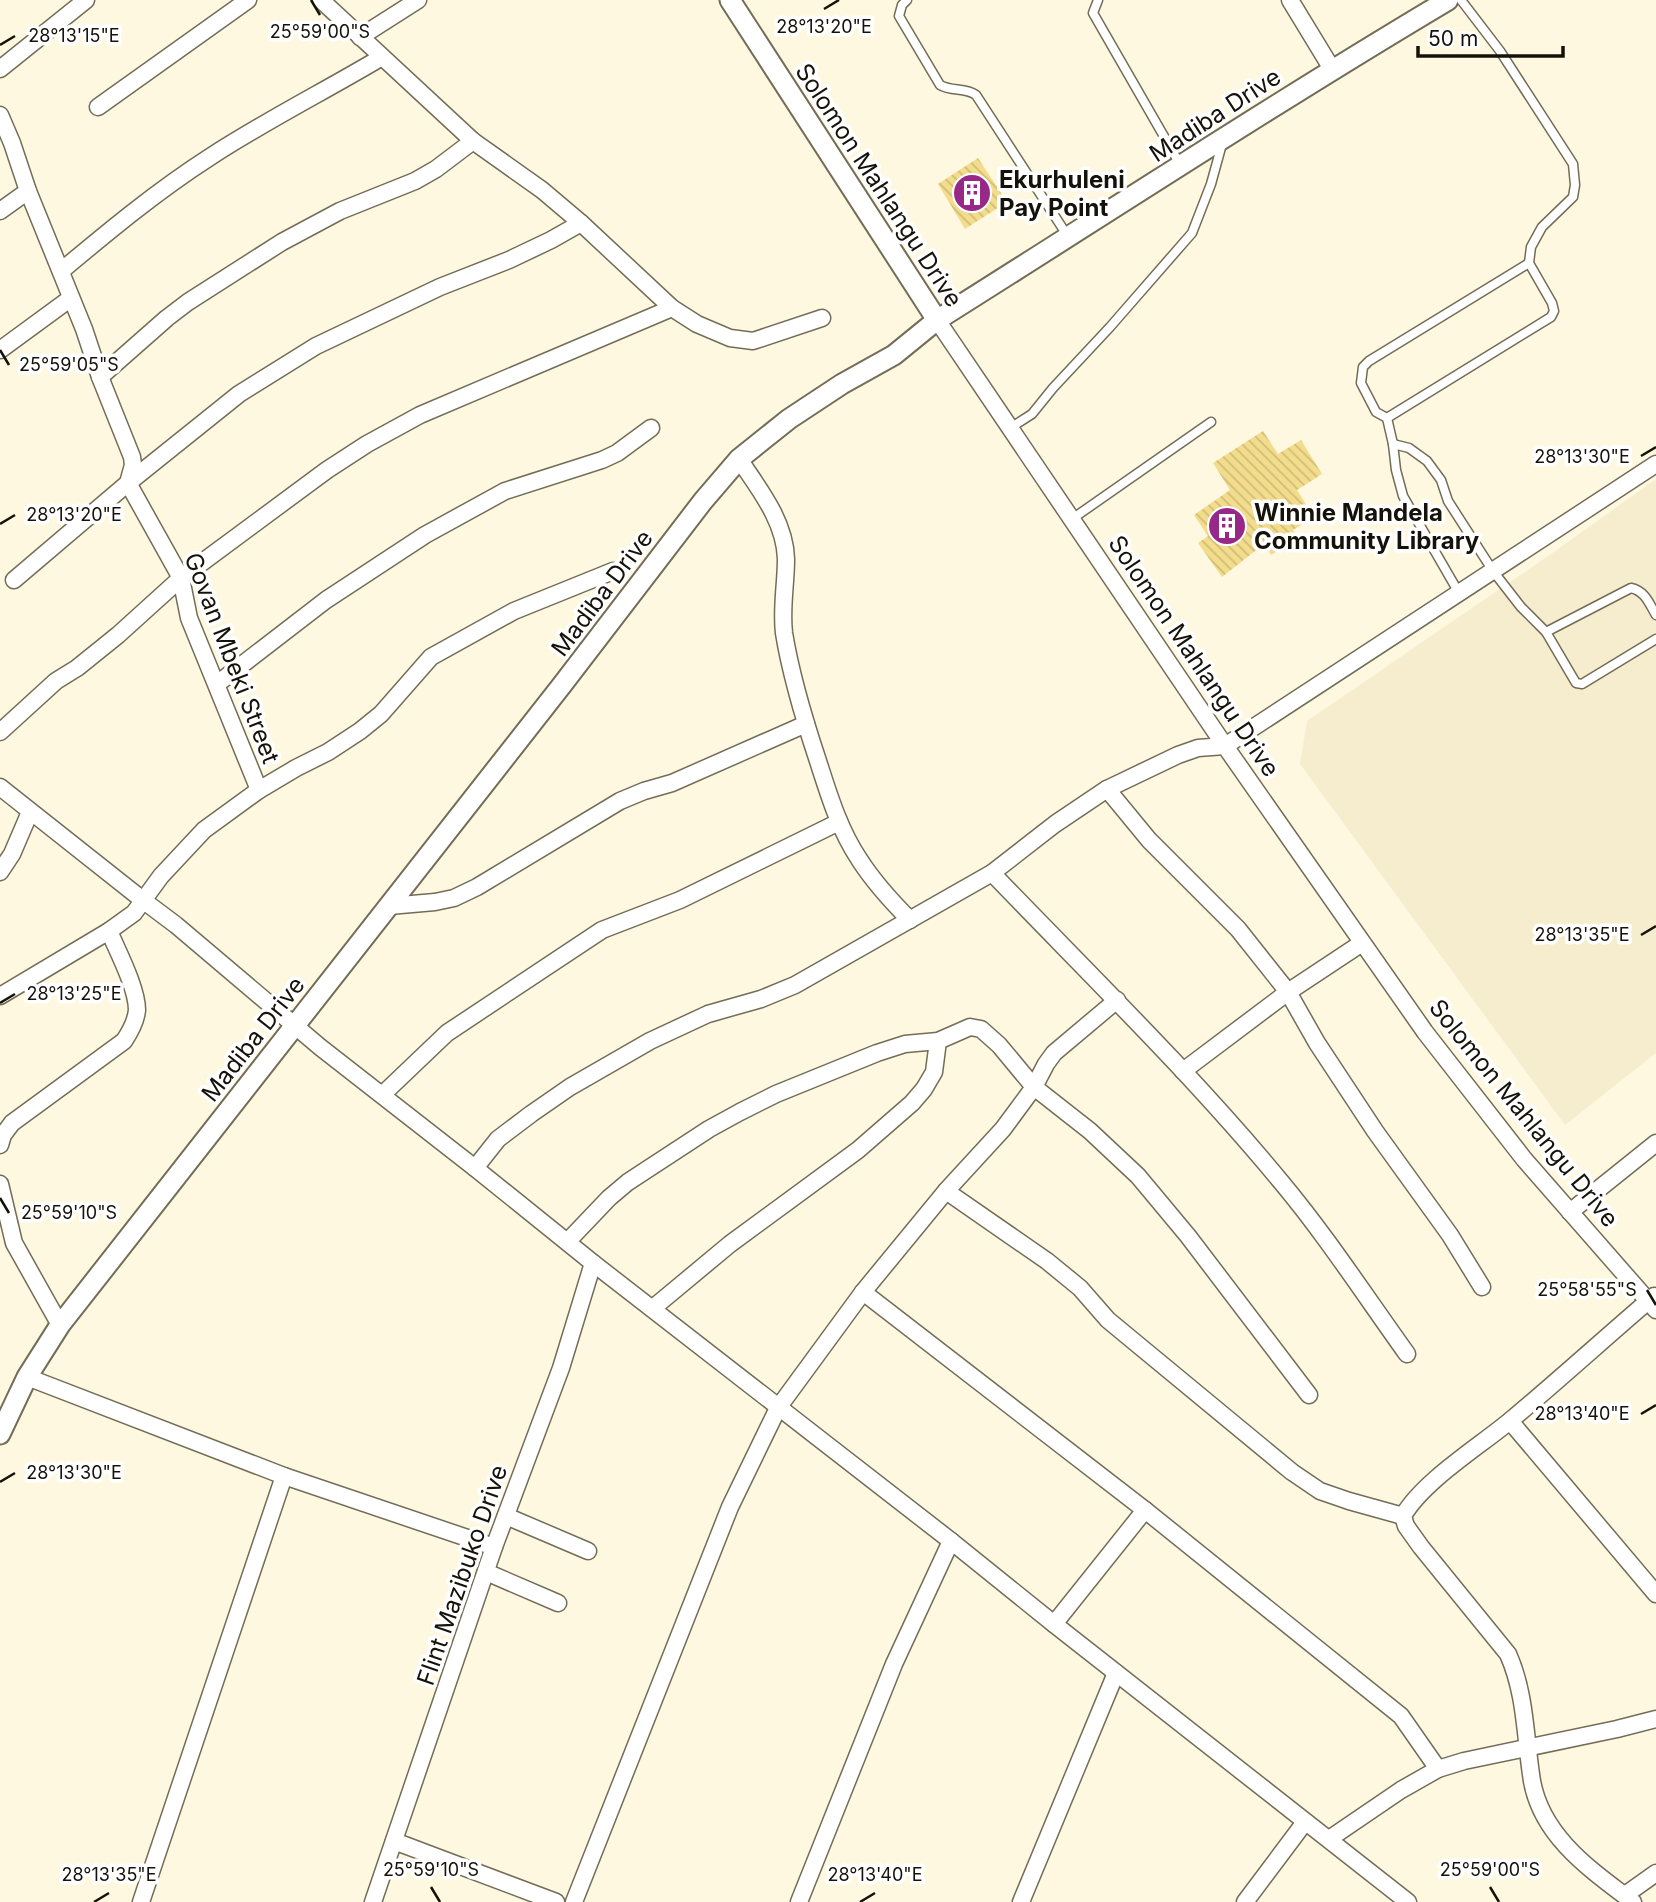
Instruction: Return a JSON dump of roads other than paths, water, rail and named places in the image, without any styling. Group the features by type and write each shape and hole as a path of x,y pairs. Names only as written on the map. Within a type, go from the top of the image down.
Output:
{"street":[{"path":"0,69 86,0"},
{"path":"98,107 248,0"},
{"path":"321,0 473,141 581,223 672,308 713,332 730,338 753,341 822,318"},
{"path":"360,37 418,0"},
{"name":"Solomon Mahlangu Drive","path":"730,0 937,320 1225,746 1425,1032 1524,1159 1653,1302"},
{"path":"1290,0 1332,69"},
{"name":"Madiba Drive","path":"0,1434 27,1377 60,1325 703,501 739,459 789,419 842,384 894,355 937,320 1332,69 1448,0"},
{"path":"61,271 173,181 382,57"},
{"path":"0,115 27,191 61,271 132,457 133,465 128,484"},
{"path":"100,377 188,302 282,242 340,211 415,181 473,141"},
{"path":"0,211 27,191"},
{"path":"14,580 239,394 316,346 440,287 509,260 581,223"},
{"path":"0,349 71,298"},
{"path":"0,732 56,681 118,635 181,578 327,470 391,429 672,308"},
{"path":"217,684 326,600 425,535 505,491 617,453 651,428"},
{"path":"739,459 772,510 782,533 786,556 782,615 788,654 828,793 839,822 858,858 891,901 910,920"},
{"path":"475,1168 498,1139 531,1114 570,1087 650,1041 708,1014 761,999 796,985 992,873 1055,824 1107,789 1178,755 1198,748 1225,746 1656,464"},
{"name":"Govan Mbeki Street","path":"128,484 181,578 189,618 259,790"},
{"path":"0,996 109,931 134,913 161,876 204,830 259,790 360,731 381,714 430,657 513,611 612,571"},
{"path":"389,906 454,898 620,802 672,783 806,724"},
{"path":"0,787 176,925 294,1026 593,1263 951,1541 1408,1902"},
{"path":"1107,789 1149,840 1238,929 1288,992 1375,1131 1450,1235 1482,1287"},
{"path":"0,872 12,854 30,812"},
{"path":"382,1095 447,1032 602,930 680,900 839,822"},
{"path":"992,873 1117,1000 1282,1183 1345,1264 1407,1354"},
{"path":"0,1145 3,1135 12,1123 124,1041 132,1028 137,1012 135,994 109,931"},
{"path":"1183,1071 1288,992 1362,943"},
{"path":"574,1902 730,1507 778,1408 863,1292 946,1191 1003,1129 1054,1054 1117,1000"},
{"path":"568,1241 628,1182 740,1112 776,1094 877,1053 905,1044 938,1041 970,1027 981,1029 999,1045 1034,1087 1090,1131 1138,1176 1309,1395"},
{"path":"653,1308 730,1244 858,1150 912,1103 933,1072 938,1041"},
{"path":"1570,1212 1656,1143"},
{"path":"0,1184 14,1243 60,1325"},
{"path":"946,1191 1047,1261 1080,1288 1108,1320 1292,1472 1320,1491 1404,1516"},
{"name":"Flint Mazibuko Drive","path":"373,1902 494,1547 561,1368 593,1263"},
{"path":"863,1292 1145,1510 1401,1716 1438,1769"},
{"path":"1653,1302 1434,1482 1416,1498 1404,1516 1406,1526 1421,1547 1508,1654 1516,1671 1532,1783 1546,1820 1574,1855 1629,1899 1656,1873"},
{"path":"27,1377 284,1476 494,1547"},
{"path":"1510,1421 1656,1594"},
{"path":"141,1902 284,1476"},
{"path":"1054,1625 1145,1510"},
{"path":"506,1516 588,1551"},
{"path":"799,1902 894,1664 951,1541"},
{"path":"486,1572 558,1603"},
{"path":"1021,1902 1116,1673"},
{"path":"1329,1839 1401,1790 1438,1769 1656,1719"},
{"path":"1245,1902 1305,1822"},
{"path":"394,1841 556,1902"}],"lane":[{"path":"907,0 902,5 899,16 940,86 970,91 976,95 1068,237"},
{"path":"1098,0 1093,13 1181,166"},
{"path":"1387,418 1550,317 1554,311 1529,263 1531,247 1542,226 1573,197 1573,164 1500,51 1461,0"},
{"path":"1010,428 1032,414 1192,233 1223,140"},
{"path":"1459,593 1403,496 1387,418 1376,412 1367,396 1361,383 1363,367 1529,263"},
{"path":"1072,519 1211,422"},
{"path":"1393,444 1409,448 1427,461 1441,480 1448,501 1493,571 1521,607 1546,632 1576,683 1582,684 1656,639"},
{"path":"1546,632 1631,588 1644,594 1656,615"}],"place":[{"name":"Ekurhuleni Pay Point","path":"972,193"},
{"name":"Winnie Mandela Community Library","path":"1227,526"}]}
